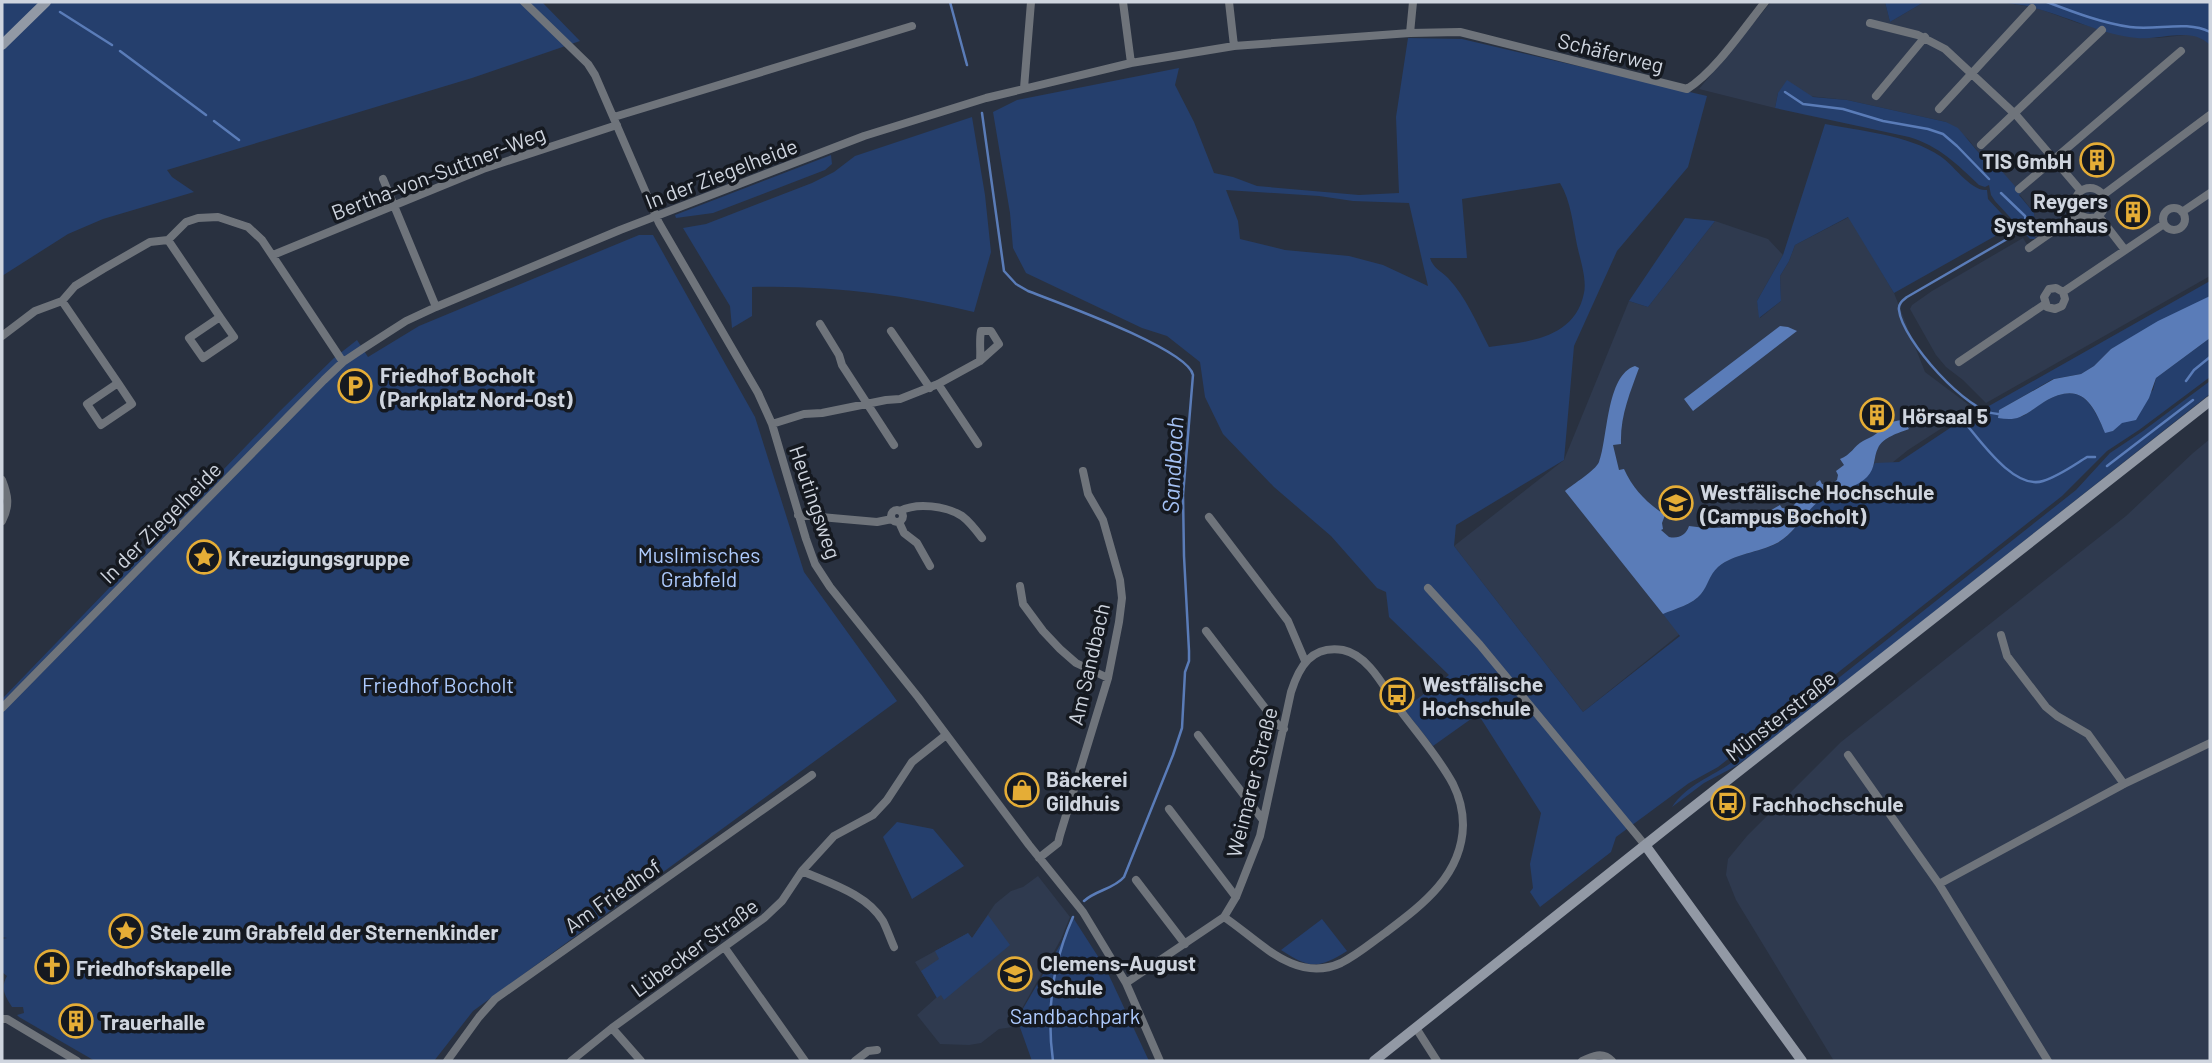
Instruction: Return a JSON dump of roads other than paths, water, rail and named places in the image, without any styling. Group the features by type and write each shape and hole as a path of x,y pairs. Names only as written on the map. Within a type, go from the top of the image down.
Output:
{"main road":[{"path":"2,45 46,2"},
{"name":"Münsterstraße","path":"1374,1061 2210,401"},
{"path":"1646,845 1802,1061"}],"street":[{"name":"Heutingsweg","path":"524,2 588,64 595,75 656,216 758,393 772,424 798,515 816,564 830,587 1083,912 1126,983 1160,1061"},
{"path":"1024,88 1031,2"},
{"path":"1123,2 1131,63"},
{"path":"1228,2 1234,46"},
{"path":"1410,33 1413,2"},
{"name":"Schäferweg","path":"1043,82 1131,63 1234,46 1460,32 1687,89 1698,83 1710,70 1765,2"},
{"path":"1939,109 2032,8"},
{"path":"1870,23 1926,37 1945,49 2015,114 2081,191"},
{"name":"Bertha-von-Suttner-Weg","path":"273,255 483,169 615,121 912,26"},
{"path":"1982,145 2102,30"},
{"path":"1876,96 1926,37"},
{"path":"2019,189 2181,51"},
{"name":"In der Ziegelheide","path":"2,708 343,362 406,321 656,216 864,136 1043,82"},
{"path":"2103,195 2210,115"},
{"path":"383,179 436,307"},
{"path":"2091,188 2103,195 2105,204 2098,215 2088,218 2079,213 2076,201 2081,191 2091,188"},
{"path":"2182,212 2210,193"},
{"path":"2176,208 2182,212 2184,223 2178,229 2170,229 2164,224 2163,216 2167,210 2176,208"},
{"path":"2029,248 2079,213"},
{"path":"2098,215 2125,250"},
{"path":"2,336 35,312 62,301 75,286 136,250 150,242 168,240 186,222 218,217 248,228 262,240 343,362"},
{"path":"2063,292 2164,224"},
{"path":"168,240 234,337 202,358 189,338 220,317"},
{"path":"2045,304 2045,294 2049,289 2056,288 2063,292"},
{"path":"2045,304 2051,309 2059,308 2064,303 2063,292"},
{"path":"62,301 118,383 132,404 101,425 87,404 118,383"},
{"path":"1959,362 2045,304"},
{"path":"820,324 842,365 894,445"},
{"path":"891,331 978,444"},
{"path":"772,424 804,414 900,399 934,386 980,361"},
{"name":"Am Sandbach","path":"1039,858 1058,843 1108,678 1122,598 1120,580 1103,520 1088,494 1083,471"},
{"path":"2,480 8,503 2,521"},
{"path":"798,515 877,522 895,521 903,518 900,511 909,506 924,506 950,510 962,517 982,538"},
{"path":"1209,517 1288,621 1305,661 1333,650 1344,650 1364,661 1454,786 1462,820 1459,853 1445,880 1424,902 1362,950 1340,963 1320,969 1306,969 1286,963 1224,917"},
{"path":"895,521 904,533 917,542 930,566"},
{"path":"1020,586 1023,604 1060,649 1076,663 1108,678"},
{"path":"1428,588 1480,645 1646,845"},
{"path":"1206,631 1278,726 1284,729"},
{"path":"2001,635 2007,656 2046,707 2088,734 2124,784"},
{"name":"Weimarer Straße","path":"1126,983 1224,917 1236,897 1254,855 1291,692 1305,661"},
{"name":"Lübecker Straße","path":"571,1061 774,909 802,870 834,836 873,815 887,800 912,761 946,735"},
{"path":"1198,735 1263,821"},
{"path":"1939,884 2124,784 2210,743"},
{"path":"1849,755 1939,884 2048,1061"},
{"name":"Am Friedhof","path":"447,1061 495,999 813,775"},
{"path":"1169,809 1236,897"},
{"path":"802,870 843,889 875,911 883,921 894,947"},
{"path":"1136,880 1185,944"},
{"path":"725,948 805,1061"},
{"path":"2,1019 7,1019 76,1061"},
{"path":"612,1028 642,1061"},
{"path":"1416,1028 1437,1061"},
{"path":"855,1061 868,1051 877,1050"},
{"path":"1582,1061 1602,1055 1612,1061"}],"waterway":[{"name":"Sandbach","path":"950,2 967,65"},
{"path":"2047,2 2119,25 2140,28 2181,26 2210,32"},
{"path":"60,12 112,45"},
{"path":"120,51 206,115"},
{"path":"1785,92 1803,104 1843,109 1943,134 1989,179"},
{"name":"Sandbach","path":"982,113 1004,271 1016,284 1028,291 1119,327 1169,352 1186,364 1193,375 1183,495 1189,661 1185,672 1182,728 1124,877 1084,901"},
{"path":"214,121 239,140"},
{"path":"1998,414 1985,411 1970,402 1938,373 1912,339 1903,323 1899,308 1907,297 2024,227 2025,216 2001,193"},
{"path":"2186,381 2194,370 2210,357"},
{"path":"2107,466 2193,400"},
{"path":"1907,425 1937,412 1955,416"},
{"path":"1966,424 2000,463 2021,479 2032,482 2049,479 2087,457 2095,457"},
{"name":"Sandbach","path":"1053,1061 1050,1024 1052,988 1060,952 1073,917"}],"place":[{"name":"TIS GmbH","path":"2097,160"},
{"name":"Reygers Systemhaus","path":"2133,212"},
{"name":"Friedhof Bocholt (Parkplatz Nord-Ost)","path":"355,386"},
{"name":"Hörsaal 5","path":"1877,415"},
{"name":"Westfälische Hochschule (Campus Bocholt)","path":"1676,503"},
{"name":"Kreuzigungsgruppe","path":"204,557"},
{"name":"Westfälische Hochschule","path":"1397,695"},
{"name":"Bäckerei Gildhuis","path":"1022,790"},
{"name":"Fachhochschule","path":"1728,803"},
{"name":"Stele zum Grabfeld der Sternenkinder","path":"126,931"},
{"name":"Friedhofskapelle","path":"52,967"},
{"name":"Clemens-August Schule","path":"1015,974"},
{"name":"Trauerhalle","path":"76,1021"}],"park label":[{"name":"Muslimisches Grabfeld","path":"699,566"},
{"name":"Friedhof Bocholt","path":"438,684"},
{"name":"Sandbachpark","path":"1075,1015"}]}
